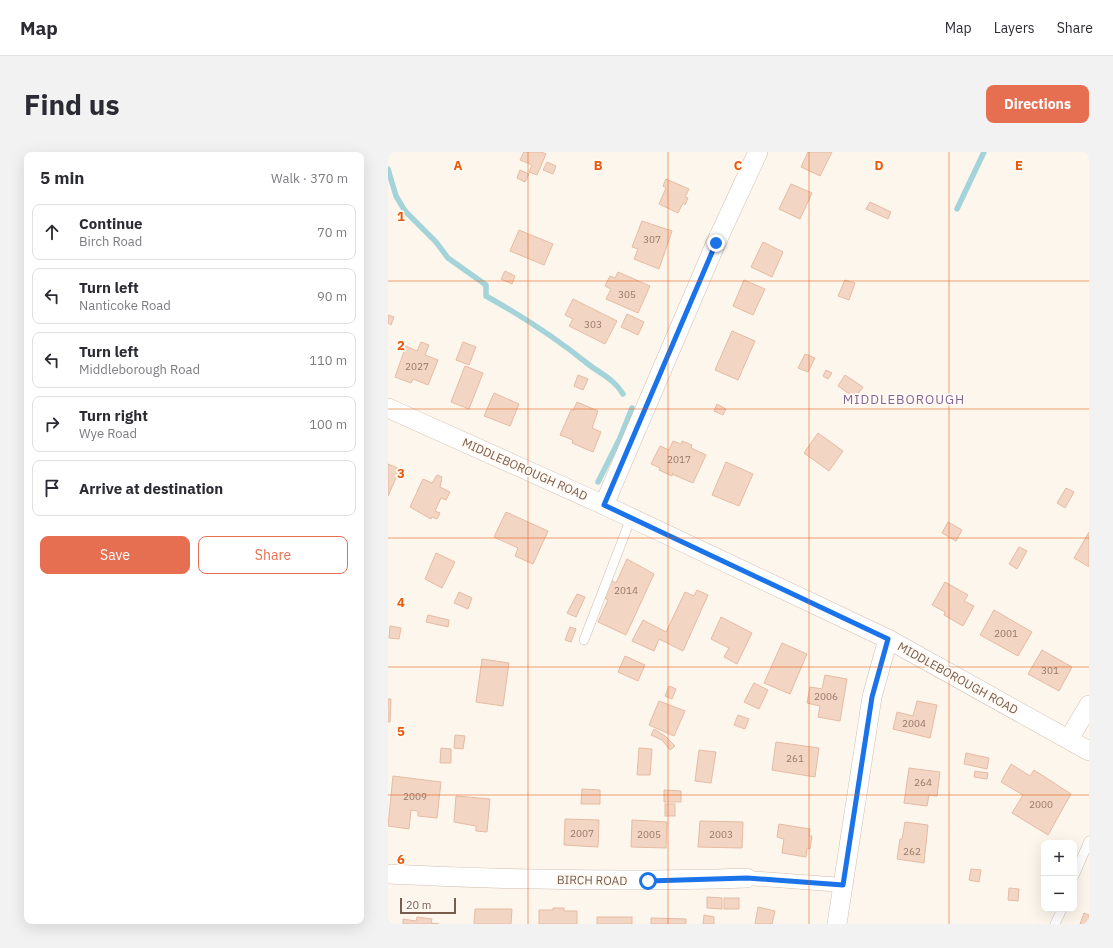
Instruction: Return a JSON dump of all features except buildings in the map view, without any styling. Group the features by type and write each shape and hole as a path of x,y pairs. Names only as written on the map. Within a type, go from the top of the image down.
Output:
{"street":[{"path":"604,505 716,243 758,152"},
{"name":"MIDDLEBOROUGH ROAD","path":"388,408 604,505 888,639 1089,751"},
{"path":"837,924 872,697 888,639"},
{"path":"1069,740 1089,705"},
{"name":"BIRCH ROAD","path":"388,874 465,878 648,881 747,878 843,885"}],"lane":[{"path":"584,640 631,518"},
{"path":"1077,869 1089,841"},
{"path":"1055,924 1061,912"}],"waterway":[{"path":"957,209 984,152"},
{"path":"388,169 396,196 405,211 436,242 448,258 486,285 486,296 526,319 564,345 616,384 623,394"},
{"path":"598,482 620,438 632,408"}],"district":[{"name":"MIDDLEBOROUGH","path":"904,399"}],"route":[{"path":"648,881 747,878 843,885 872,697 879,667 888,639 604,505 716,243"}]}
